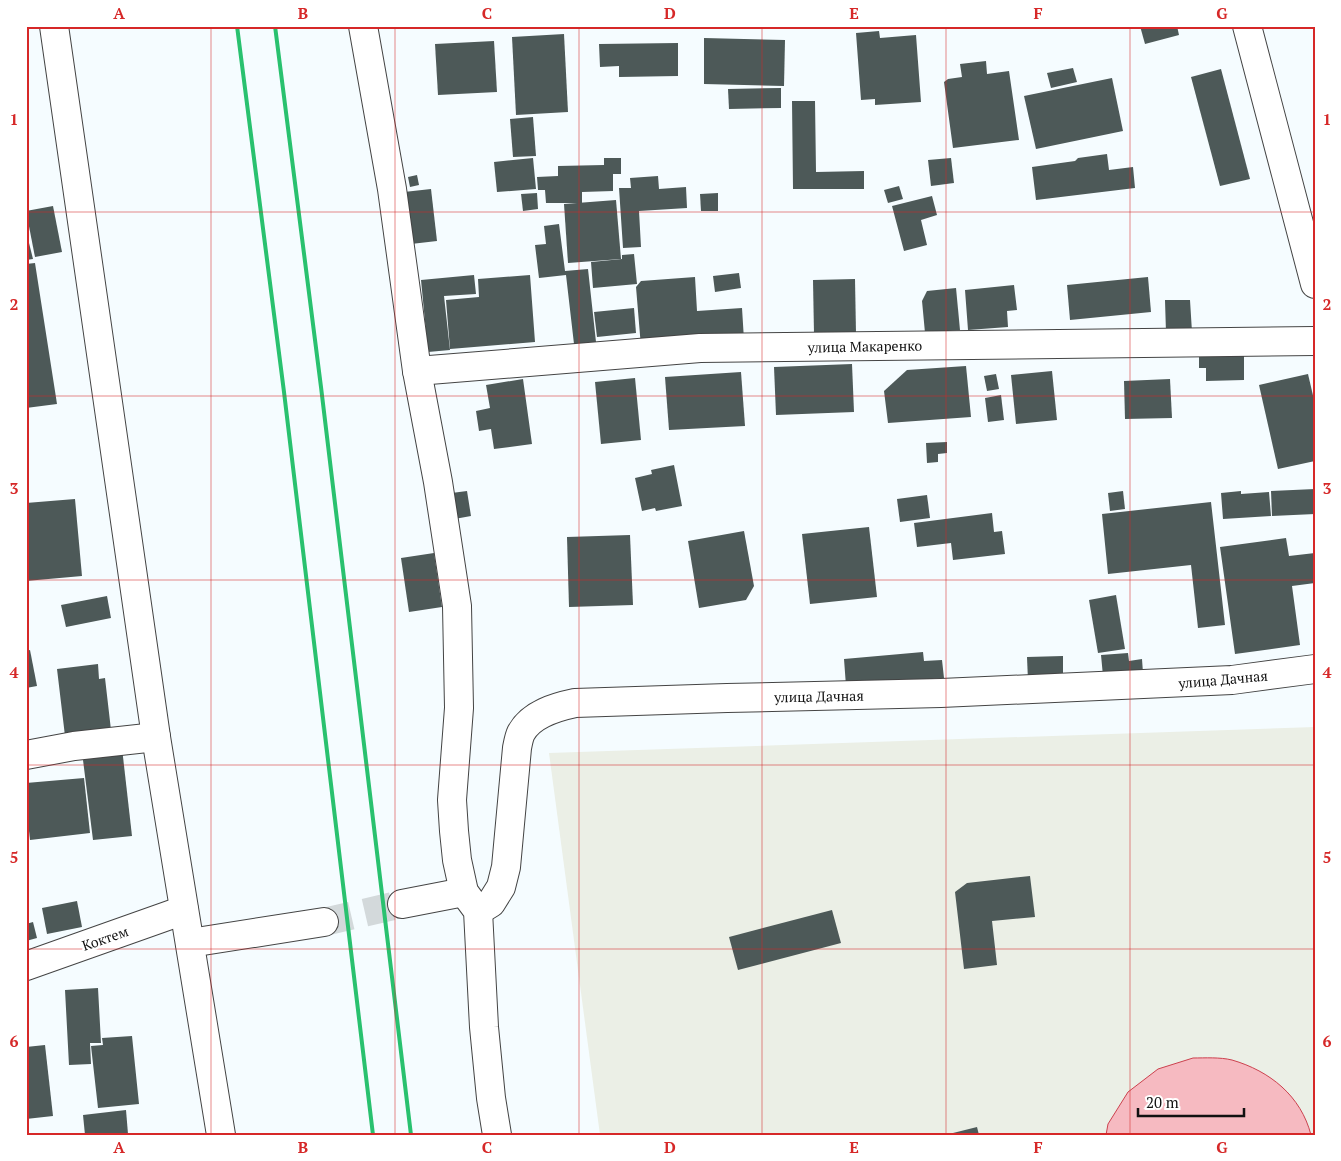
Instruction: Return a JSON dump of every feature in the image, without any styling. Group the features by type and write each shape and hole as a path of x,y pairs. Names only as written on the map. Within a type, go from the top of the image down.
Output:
{"street":[{"path":"54,26 156,737 221,1135"},
{"path":"363,26 392,189 416,371 438,482 456,606 459,708 452,800 456,860 471,902 491,1098 497,1135"},
{"path":"1247,26 1315,284"},
{"name":"улица Макаренко","path":"416,371 700,348 1315,341"},
{"name":"улица Дачная","path":"471,902 491,903 501,887 506,867 517,748 521,733 531,721 545,712 560,706 737,698 941,693 1232,680 1315,668"},
{"path":"26,755 74,746 156,737"},
{"path":"402,904 471,902"},
{"name":"Коктем","path":"26,966 184,910"},
{"path":"190,943 324,922"}],"shaded area":[{"path":"1315,727 1315,1135 600,1135 549,753"},
{"path":"1193,1058 1232,1060 1271,1078 1292,1097 1300,1108 1311,1135 1106,1135 1108,1124 1128,1092 1158,1069"}],"building":[{"path":"1140,26 1177,26 1179,35 1145,44"},
{"path":"879,31 880,38 916,35 921,102 875,105 875,99 861,100 856,33"},
{"path":"564,34 568,112 516,115 512,37"},
{"path":"704,38 785,40 784,86 704,84"},
{"path":"494,41 497,92 438,95 435,44"},
{"path":"678,43 678,76 619,77 619,66 600,67 599,44"},
{"path":"986,61 987,74 1009,71 1019,140 953,148 944,82 948,79 962,77 960,64"},
{"path":"1073,68 1077,82 1051,88 1047,73"},
{"path":"1221,69 1250,179 1220,186 1191,77"},
{"path":"1112,78 1123,131 1036,149 1024,96"},
{"path":"781,88 781,108 729,109 728,89"},
{"path":"792,101 815,101 816,172 864,171 864,189 793,189"},
{"path":"533,117 536,156 513,157 510,119"},
{"path":"1107,154 1109,170 1133,167 1135,188 1036,200 1032,167"},
{"path":"533,158 536,189 497,192 494,162"},
{"path":"604,158 621,158 621,174 613,174 613,191 582,192 582,203 546,203 545,190 538,190 537,177 558,176 558,166 604,165"},
{"path":"951,158 954,183 931,186 928,160"},
{"path":"417,175 419,185 410,187 408,177"},
{"path":"658,176 659,189 686,187 687,208 639,211 641,247 623,248 619,188 631,188 630,178"},
{"path":"899,186 903,199 888,203 884,190"},
{"path":"431,189 437,241 411,244 404,192"},
{"path":"537,193 538,209 523,211 521,194"},
{"path":"718,193 718,211 701,211 700,194"},
{"path":"932,196 937,215 921,220 927,245 904,251 892,206"},
{"path":"616,200 621,259 568,263 564,204"},
{"path":"53,206 62,252 35,257 26,211"},
{"path":"559,224 565,271 588,269 596,342 574,344 566,275 539,278 535,245 546,244 544,226"},
{"path":"26,231 33,259 26,260"},
{"path":"634,254 637,284 593,288 591,262 622,259 622,255"},
{"path":"35,263 57,404 26,408 26,264"},
{"path":"739,273 741,288 715,292 713,276"},
{"path":"474,275 476,294 444,296 450,350 428,352 421,280"},
{"path":"530,275 535,342 450,349 446,300 479,297 478,279"},
{"path":"695,277 697,311 742,308 744,340 641,347 636,287 641,281"},
{"path":"1148,277 1151,312 1070,320 1067,285"},
{"path":"855,279 856,334 814,334 813,280"},
{"path":"1014,285 1017,310 1007,311 1008,327 968,330 965,290"},
{"path":"956,288 960,330 925,333 922,301 927,291"},
{"path":"1165,300 1190,300 1192,332 1166,333"},
{"path":"634,308 636,333 597,337 594,312"},
{"path":"1199,354 1244,354 1244,380 1206,381 1206,368 1199,368"},
{"path":"852,364 854,412 776,415 774,367"},
{"path":"966,366 971,417 888,423 884,391 907,370"},
{"path":"1052,371 1057,420 1016,424 1011,375"},
{"path":"741,372 745,426 669,430 665,377"},
{"path":"996,374 999,389 987,391 984,376"},
{"path":"1308,374 1315,404 1315,461 1278,469 1259,385"},
{"path":"635,378 641,440 601,444 595,382"},
{"path":"523,379 532,444 494,449 491,429 479,431 476,411 490,408 486,385"},
{"path":"1170,379 1172,418 1125,419 1124,381"},
{"path":"1001,395 1004,420 988,422 985,398"},
{"path":"947,442 947,453 938,454 938,462 927,463 926,443"},
{"path":"674,465 682,506 656,511 655,508 642,511 635,478 652,474 651,470"},
{"path":"1315,489 1315,514 1272,516 1271,491"},
{"path":"467,491 471,516 449,520 444,494"},
{"path":"1123,491 1125,509 1110,511 1108,493"},
{"path":"1241,491 1241,494 1269,492 1271,516 1223,519 1221,493"},
{"path":"927,495 930,518 900,522 897,499"},
{"path":"75,499 82,576 26,581 26,503"},
{"path":"1211,502 1225,625 1198,628 1191,565 1108,574 1102,514"},
{"path":"992,513 994,532 1002,531 1005,554 953,560 951,543 917,547 914,523"},
{"path":"869,527 877,597 810,604 802,534"},
{"path":"744,531 754,586 746,600 699,608 688,541"},
{"path":"630,535 633,605 569,607 567,537"},
{"path":"1286,538 1289,556 1315,553 1315,583 1292,586 1300,645 1235,654 1220,547"},
{"path":"434,553 442,607 409,612 401,558"},
{"path":"1116,595 1125,649 1098,653 1089,600"},
{"path":"107,596 111,618 66,627 61,605"},
{"path":"30,650 37,686 26,688 26,651"},
{"path":"923,652 924,661 942,660 944,678 846,686 844,659"},
{"path":"1128,653 1129,661 1142,659 1143,673 1103,676 1101,655"},
{"path":"1063,656 1063,680 1028,681 1027,657"},
{"path":"98,664 99,679 105,678 111,730 65,736 57,669"},
{"path":"122,748 132,836 93,840 82,752"},
{"path":"84,778 90,833 30,840 26,783"},
{"path":"1030,876 1035,917 992,921 997,965 964,969 955,892 967,883"},
{"path":"77,901 82,927 47,934 42,908"},
{"path":"832,910 841,943 738,970 729,937"},
{"path":"33,922 37,938 26,941 26,924"},
{"path":"98,988 101,1043 90,1043 91,1064 69,1065 65,990"},
{"path":"132,1036 139,1104 98,1108 91,1046 103,1045 102,1038"},
{"path":"45,1045 53,1116 26,1119 26,1047"},
{"path":"126,1110 128,1134 85,1135 83,1115"},
{"path":"977,1127 979,1135 949,1135 949,1134"}],"tunnel":[{"path":"324,922 402,904"}],"railway":[{"path":"237,26 284,392 373,1135"},
{"path":"275,26 321,387 411,1135"}]}
